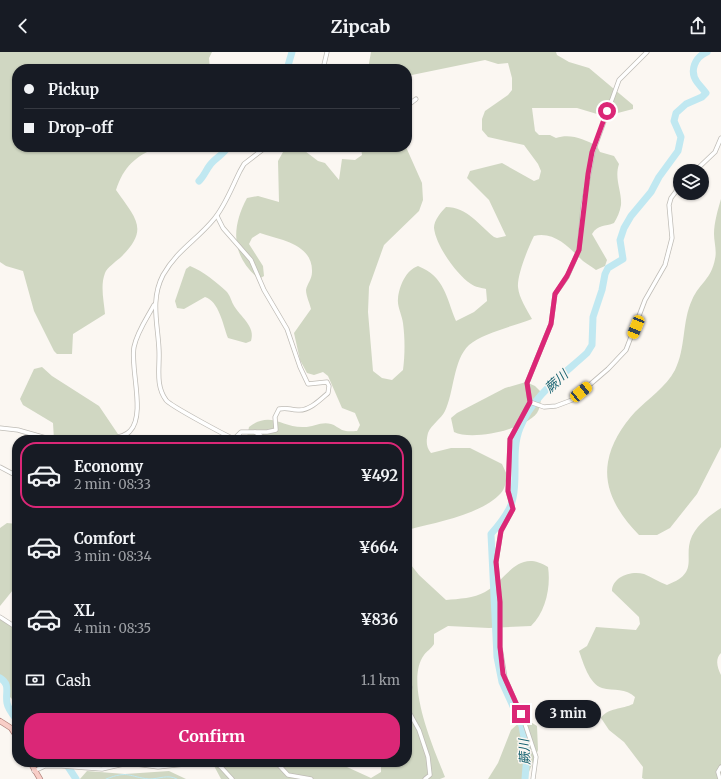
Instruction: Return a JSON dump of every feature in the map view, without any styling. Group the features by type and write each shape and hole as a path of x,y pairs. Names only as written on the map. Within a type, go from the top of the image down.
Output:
{"main road":[{"path":"0,721 12,730"},
{"path":"32,767 40,779"}],"street":[{"path":"325,64 327,52"},
{"path":"533,779 536,757 502,668 500,647 500,594 496,562 501,531 513,509 508,491 510,439 530,402 527,383 551,324 555,294 567,276 579,250 583,206 592,152 619,80 647,52"},
{"path":"412,102 416,99"},
{"path":"702,164 715,152 721,138"},
{"path":"228,435 202,420 174,408 166,400 161,390 158,373 159,350 155,304 159,284 173,260 179,252 217,216 244,164 260,152"},
{"path":"530,402 538,406 556,406 572,400 608,369 626,350 645,300 665,265 672,238 669,205 673,195"},
{"path":"217,216 223,228 251,260 264,290 287,329 300,367 308,384 327,382 329,386 328,393 304,410 297,410 288,407 279,409 275,417 276,430 267,432 241,432 239,435"},
{"path":"124,435 130,432 134,424 136,399 134,347 144,322 155,304"},
{"path":"0,428 18,430 36,435"},
{"path":"255,432 260,435"},
{"path":"0,467 12,473"},
{"path":"0,618 12,625"},
{"path":"412,717 420,730 429,762 430,775 425,779"},
{"path":"34,771 44,767"},
{"path":"80,767 102,769 111,767"},
{"path":"221,767 232,779"},
{"path":"281,767 288,775 311,779"},
{"path":"720,779 718,772 721,767"}],"green space":[{"path":"0,52 212,52 209,58 210,64 12,64 12,152 148,152 131,163 119,182 116,190 137,224 135,239 120,258 106,271 103,288 105,314 73,334 72,354 57,354 54,351 34,311 23,271 6,266 0,262"},
{"path":"371,52 556,52 557,55 569,62 589,68 633,105 633,109 614,114 597,114 577,108 532,108 535,131 539,135 550,135 556,138 572,136 582,139 597,146 600,152 614,156 619,164 617,175 621,205 619,212 614,223 599,227 592,234 607,260 605,266 596,270 555,238 542,235 534,236 526,254 518,282 522,300 532,319 490,333 469,345 460,359 445,411 429,430 427,439 427,446 431,453 451,448 470,448 502,464 507,475 505,485 501,493 493,500 471,512 412,529 412,435 247,435 249,427 264,420 276,421 296,427 328,423 342,430 348,431 357,431 360,425 355,413 342,408 328,376 323,372 314,375 307,373 300,360 294,333 311,309 306,290 312,272 311,263 307,255 302,249 286,241 260,233 252,238 249,244 263,266 264,276 259,279 243,261 239,251 236,241 238,220 247,198 258,196 279,202 278,161 283,152 306,152 318,161 325,163 339,180 342,159 355,160 362,155 362,152 408,152 422,183 423,200 419,211 384,245 369,287 368,312 373,371 382,378 392,380 403,370 404,335 398,299 404,279 410,271 418,266 434,276 447,296 456,321 474,312 487,301 486,289 474,286 465,280 448,259 439,243 434,228 436,219 446,207 466,213 494,237 497,238 506,236 489,200 467,178 470,171 502,163 534,181 539,179 541,171 538,164 524,145 488,137 482,130 482,119 485,111 508,95 512,90 512,78 508,63 498,64 485,60 412,75 412,64 369,64"},
{"path":"721,199 721,447 697,494 670,528 657,535 639,535 625,520 614,502 608,483 607,472 609,455 614,442 626,423 635,412 667,382 675,370 681,353 689,308 698,289 711,272 715,259 716,253 714,234 717,212"},
{"path":"190,266 209,277 227,293 236,309 249,326 252,336 251,341 246,343 228,338 217,308 210,299 205,297 184,309 177,308 175,301 186,269"},
{"path":"42,367 52,376 99,406 119,435 54,435 53,423 23,405 20,399 34,369"},
{"path":"526,382 535,386 541,392 538,411 530,419 510,429 497,432 473,435 454,432 451,418 457,413 505,388"},
{"path":"721,508 721,653 717,663 721,675 721,779 644,779 642,778 643,767 624,742 609,730 601,718 611,710 633,704 635,697 628,692 597,686 587,672 579,651 587,646 596,627 636,630 640,624 639,617 612,591 615,582 623,576 634,573 644,574 667,585 677,580 684,575 687,570 689,544 692,536 705,520"},
{"path":"7,523 12,524 12,591 0,606 0,528"},
{"path":"528,561 537,562 548,567 549,582 544,606 531,626 489,628 448,626 434,634 434,644 424,655 419,667 417,682 419,698 428,733 445,777 440,779 221,779 215,767 347,767 371,778 381,772 381,767 412,767 412,566 419,575 446,600 471,597 485,592 493,587 520,563"},
{"path":"0,619 12,623 12,699 8,695 0,679"},
{"path":"522,720 529,721 537,726 538,750 526,779 488,779 498,763 511,730"},
{"path":"87,771 125,774 169,771 186,779 80,779"}],"waterway":[{"path":"288,64 292,52"},
{"name":"蕨川","path":"525,779 527,754 522,726 502,682 497,657 491,534 498,526 512,503 515,480 515,454 517,436 520,428 532,406 540,396 587,353 592,345 593,317 602,290 605,274 608,268 623,259 620,240 624,228 631,216 651,192 659,177 678,151 681,137 674,121 676,113 686,104 702,97 706,93 697,82 693,69 699,57 707,52"},
{"path":"199,181 212,163 224,152"},
{"path":"0,678 7,686 7,703 12,713"},
{"path":"68,767 76,779"},
{"path":"106,779 120,775 129,775 149,779 167,777 177,779"}],"route":[{"path":"521,714 502,668 500,647 500,594 496,562 501,531 513,509 509,501 508,491 510,439 530,402 527,383 551,324 555,294 567,276 579,250 583,206 592,152 607,111"}]}
